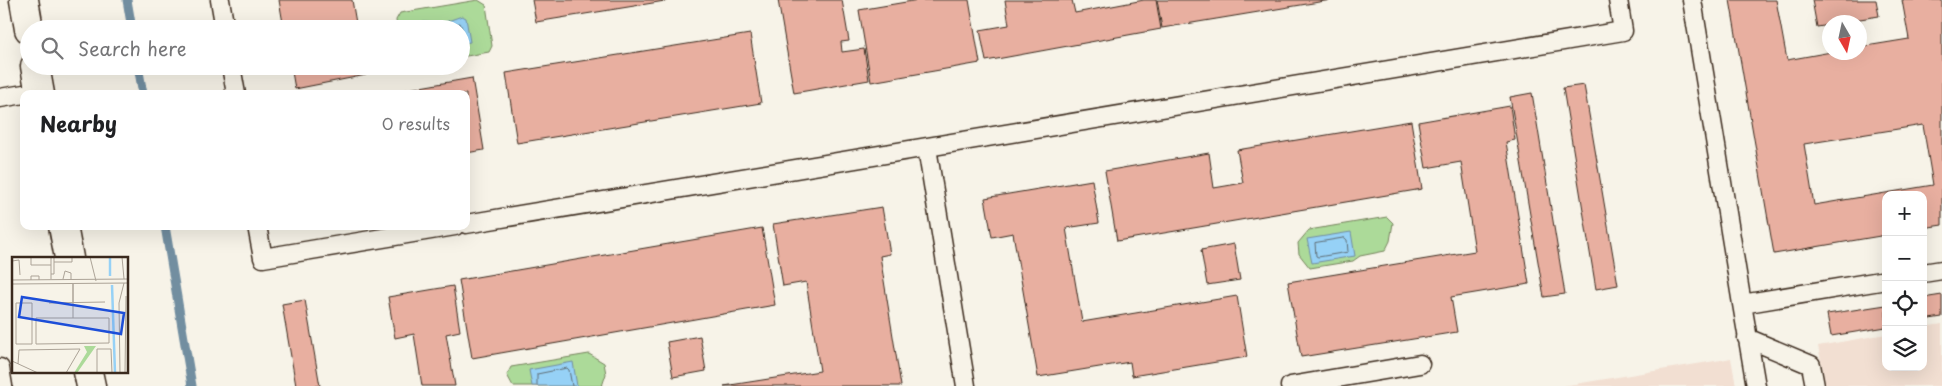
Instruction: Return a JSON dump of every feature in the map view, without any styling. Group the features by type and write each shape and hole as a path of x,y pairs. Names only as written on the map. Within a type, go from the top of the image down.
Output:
{"street":[{"path":"24,0 27,20"},
{"path":"64,230 69,257"}],"lane":[{"path":"220,0 223,20"},
{"path":"470,223 1623,30 1618,0"},
{"path":"1692,0 1756,386"},
{"path":"233,75 235,90"},
{"path":"0,98 20,92"},
{"path":"927,148 966,386"},
{"path":"259,230 263,258 431,230"},
{"path":"1927,272 1942,270"},
{"path":"1742,304 1882,281"},
{"path":"1747,338 1812,365 1815,386"},
{"path":"1290,386 1420,364"},
{"path":"0,368 2,386"}],"shaded area":[{"path":"1942,324 1942,386 1826,386 1818,346 1882,335 1882,371 1927,371 1927,326"},
{"path":"1731,358 1736,386 1563,386 1721,360"}],"green space":[{"path":"478,0 486,5 492,46 489,52 470,55 470,20 396,20 400,13"},
{"path":"1387,217 1393,223 1390,241 1385,251 1360,256 1353,261 1310,268 1299,254 1298,243 1309,230"},
{"path":"589,354 604,363 606,374 602,386 513,386 507,375 511,367"}],"water":[{"path":"462,16 466,20 451,20"},
{"path":"1351,232 1355,256 1312,263 1307,239"},
{"path":"573,362 577,386 532,386 529,370"}],"building":[{"path":"279,0 352,0 355,20 282,20"},
{"path":"532,0 671,0 536,22"},
{"path":"778,0 842,0 849,41 841,42 842,52 864,49 869,80 794,93"},
{"path":"918,0 969,0 980,63 871,82 859,10"},
{"path":"1005,0 1072,0 1075,13 1144,0 1156,0 1161,29 986,61 980,30 1009,25"},
{"path":"1157,0 1331,0 1162,28"},
{"path":"1730,0 1776,0 1787,60 1822,54 1822,60 1867,60 1867,46 1909,39 1902,0 1942,0 1942,225 1927,227 1927,191 1897,191 1933,185 1923,125 1804,144 1814,205 1882,194 1882,236 1774,254"},
{"path":"1812,0 1876,0 1879,16 1867,18 1867,15 1822,15 1822,26 1817,27"},
{"path":"750,34 761,103 517,143 506,73"},
{"path":"293,75 366,75 295,89"},
{"path":"472,78 484,150 470,152 470,90 403,90"},
{"path":"1584,85 1618,285 1596,289 1563,88"},
{"path":"1532,93 1565,294 1544,297 1510,97"},
{"path":"1510,106 1515,140 1506,142 1529,284 1451,297 1457,332 1301,357 1288,282 1475,251 1461,162 1426,168 1418,122"},
{"path":"1411,121 1422,189 1117,241 1105,171 1209,153 1214,188 1243,183 1237,150"},
{"path":"1092,180 1099,223 1066,228 1082,322 1237,296 1247,357 1132,376 1130,362 1038,377 1013,233 992,237 985,198"},
{"path":"882,207 890,254 880,256 901,386 724,386 820,371 806,282 783,286 773,224"},
{"path":"762,228 775,305 472,358 459,280"},
{"path":"1234,244 1240,280 1207,285 1201,250"},
{"path":"453,286 460,331 446,334 455,386 422,386 414,334 395,338 388,297"},
{"path":"1942,295 1942,317 1927,319 1927,297"},
{"path":"305,300 320,386 296,386 282,304"},
{"path":"1882,306 1882,328 1831,336 1827,314"},
{"path":"700,336 706,371 673,377 667,342"}],"waterway":[{"path":"127,0 130,20"},
{"path":"140,75 142,90"},
{"path":"166,230 192,386"}]}
